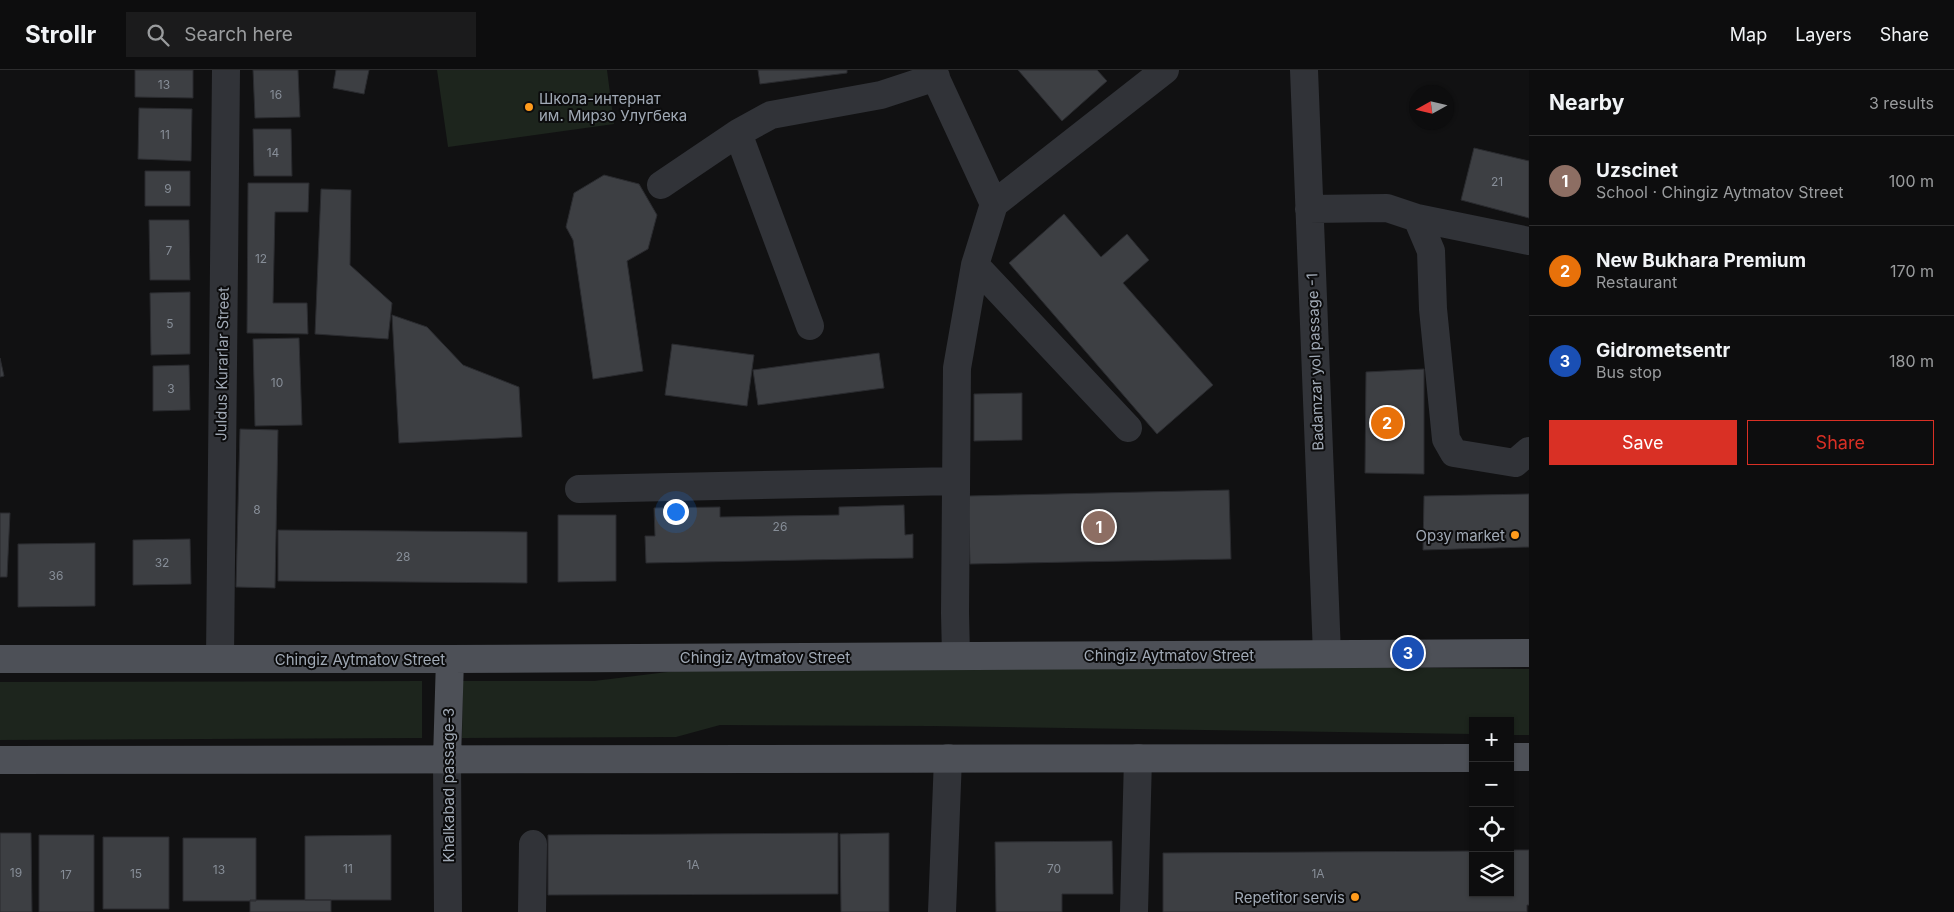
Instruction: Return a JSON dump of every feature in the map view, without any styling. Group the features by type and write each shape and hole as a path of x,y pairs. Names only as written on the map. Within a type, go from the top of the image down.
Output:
{"main road":[{"name":"Chingiz Aytmatov Street","path":"0,659 450,659 1529,653"},
{"name":"Khalkabad passage-3","path":"447,759 450,659"},
{"path":"0,760 1469,758"},
{"path":"1514,758 1529,758"}],"street":[{"name":"Juldus Kurarlar Street","path":"220,659 226,70"},
{"path":"956,656 957,368 975,265 994,204 1165,70"},
{"name":"Bаdаmzаr yol passage -1","path":"1304,70 1327,654"},
{"path":"661,185 738,133 771,115 881,95 934,73 994,204"},
{"path":"738,133 810,326"},
{"path":"1309,209 1387,208 1416,218 1529,241"},
{"path":"1416,218 1431,251 1433,309 1446,439 1454,453 1515,463 1529,451"},
{"path":"975,265 1128,428"},
{"path":"579,489 956,482"},
{"path":"942,912 948,758"},
{"path":"1134,912 1138,758"},
{"name":"Khalkabad passage-3","path":"447,759 448,912"},
{"path":"532,912 533,844"}],"shaded area":[{"path":"437,70 607,70 614,124 448,147"},
{"path":"1346,667 1529,669 1529,735 1514,735 1514,717 1469,717 1469,734 932,726 720,725 676,737 462,738 463,681 594,681 700,668"},
{"path":"422,681 422,738 0,740 0,682"}],"building":[{"path":"135,70 193,70 193,98 135,97"},
{"path":"253,70 298,70 300,117 255,118"},
{"path":"336,70 369,70 364,94 333,88"},
{"path":"758,70 847,70 847,73 760,84"},
{"path":"1018,70 1097,70 1107,81 1062,121"},
{"path":"139,108 192,109 191,161 138,159"},
{"path":"253,129 291,129 292,176 254,176"},
{"path":"1474,148 1529,161 1529,218 1461,200"},
{"path":"145,171 190,171 190,206 145,206"},
{"path":"604,175 639,184 657,215 648,249 627,261 643,371 593,379 573,240 566,227 574,193"},
{"path":"248,183 309,183 308,212 275,212 273,303 307,303 308,334 247,333"},
{"path":"321,189 351,190 350,265 392,303 388,339 315,334"},
{"path":"1064,214 1101,257 1127,234 1149,260 1123,283 1213,385 1157,434 1009,263"},
{"path":"149,220 189,220 190,280 150,280"},
{"path":"190,292 190,354 151,355 150,293"},
{"path":"392,315 427,327 463,365 519,387 522,437 399,443"},
{"path":"299,338 302,425 255,426 253,339"},
{"path":"672,344 754,355 747,406 665,395"},
{"path":"879,353 884,388 758,405 753,370"},
{"path":"0,358 4,376 0,377"},
{"path":"189,365 190,410 153,411 153,366"},
{"path":"1424,369 1424,474 1365,473 1366,372"},
{"path":"1022,393 1022,440 974,441 974,394"},
{"path":"240,429 278,430 275,588 236,587"},
{"path":"1229,490 1231,559 970,564 968,496"},
{"path":"1529,494 1529,547 1423,550 1424,496"},
{"path":"904,505 905,535 913,534 913,558 646,563 645,536 655,536 654,508 720,507 720,517 839,515 839,507"},
{"path":"0,513 10,513 7,577 0,577"},
{"path":"558,515 616,515 616,581 558,582"},
{"path":"278,530 527,532 527,583 278,581"},
{"path":"190,539 191,584 133,585 133,540"},
{"path":"95,543 95,606 18,607 18,544"},
{"path":"0,833 31,833 32,912 0,912"},
{"path":"838,833 838,894 548,895 548,835"},
{"path":"889,833 889,912 841,912 840,834"},
{"path":"39,835 94,835 94,912 39,912"},
{"path":"391,835 391,900 305,900 305,836"},
{"path":"103,837 169,837 169,909 103,909"},
{"path":"183,838 256,838 256,901 183,901"},
{"path":"1112,841 1113,894 1062,894 1062,912 996,912 995,842"},
{"path":"1514,850 1529,850 1529,905 1527,905 1527,912 1163,912 1163,853 1469,851 1469,897 1514,897"},
{"path":"250,900 331,900 331,912 250,912"}],"place":[{"name":"Школа-интернат им. Мирзо Улугбека","path":"529,107"},
{"name":"New Bukhara Premium","path":"1387,423"},
{"name":"Uzscinet","path":"1099,527"},
{"name":"Орзу market","path":"1515,535"},
{"name":"Gidrometsentr","path":"1408,653"},
{"name":"Repetitor servis","path":"1355,897"}]}
